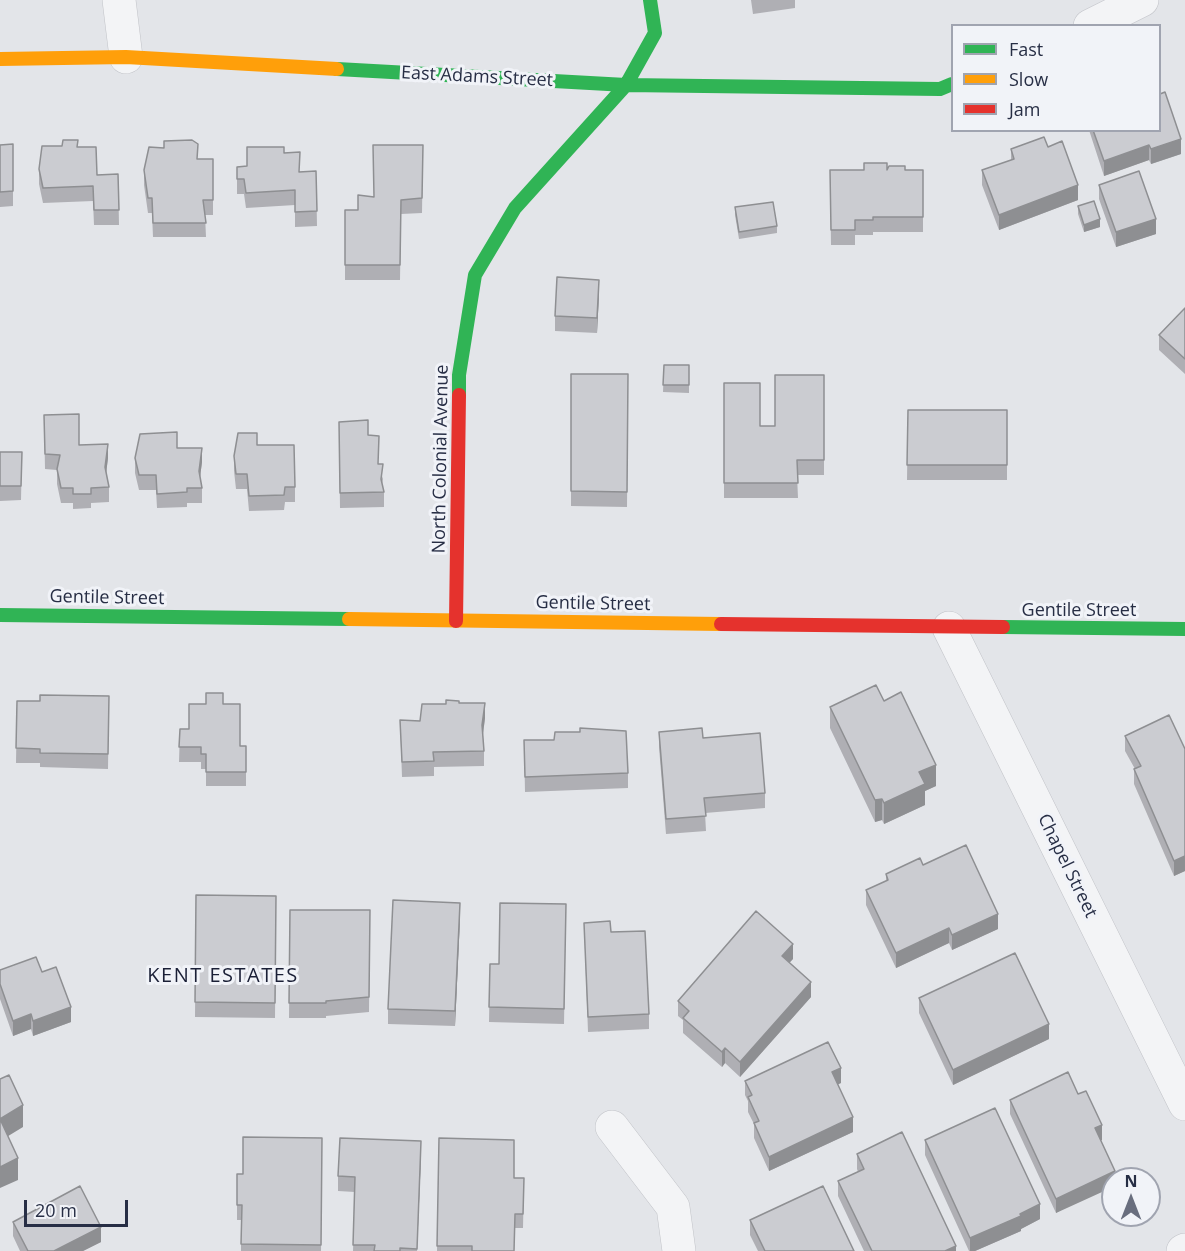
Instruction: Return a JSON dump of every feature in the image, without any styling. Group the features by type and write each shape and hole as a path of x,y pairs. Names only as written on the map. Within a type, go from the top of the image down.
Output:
{"street":[{"path":"119,0 126,57"},
{"name":"North Colonial Avenue","path":"456,621 459,375 475,275 515,208 626,85 655,33 650,0"},
{"path":"1094,24 1142,0"},
{"name":"East Adams Street","path":"0,59 126,57 626,85 940,89 951,84"},
{"name":"Gentile Street","path":"0,615 1185,629"},
{"name":"Chapel Street","path":"949,628 1185,1104"},
{"path":"612,1126 673,1207 679,1251"}],"building":[{"path":"1165,92 1181,139 1151,149 1149,145 1104,161 1094,132 1161,132 1161,94"},
{"path":"1044,137 1048,147 1062,141 1078,185 999,215 982,170 1014,159 1011,149"},
{"path":"63,140 78,140 77,147 96,147 97,175 118,174 119,210 94,210 93,186 43,188 39,169 42,146 62,146"},
{"path":"192,140 198,144 197,159 213,159 213,200 203,200 206,223 153,223 152,198 148,198 144,170 149,147 164,148 164,141"},
{"path":"13,144 13,191 0,192 0,145"},
{"path":"373,145 423,145 422,198 401,200 400,265 345,265 345,210 358,210 358,195 374,197"},
{"path":"247,147 284,147 284,153 300,152 299,172 316,171 317,211 295,212 295,190 246,193 244,179 237,179 237,167 247,166"},
{"path":"864,163 887,163 887,170 889,166 905,166 905,170 923,170 923,217 873,217 873,220 855,220 855,230 831,230 830,170 864,170"},
{"path":"1139,171 1156,219 1116,232 1099,185"},
{"path":"1094,201 1100,219 1084,225 1078,206"},
{"path":"773,202 777,226 739,232 735,207"},
{"path":"557,277 599,280 597,318 555,316"},
{"path":"1185,308 1185,359 1159,335"},
{"path":"664,365 689,365 689,385 663,385"},
{"path":"571,374 628,374 627,492 571,491"},
{"path":"775,375 824,375 824,460 797,460 798,483 724,483 724,383 760,383 760,426 775,426"},
{"path":"908,410 1007,410 1007,465 907,465"},
{"path":"79,414 79,445 108,444 105,467 109,487 91,488 91,494 73,494 73,488 61,488 57,469 60,455 45,454 44,415"},
{"path":"368,420 368,435 379,436 378,464 383,464 381,479 384,492 340,493 339,422"},
{"path":"177,432 177,448 202,448 199,471 202,488 187,488 187,492 157,494 156,475 139,475 135,458 140,434"},
{"path":"238,433 257,433 257,445 294,445 295,487 285,487 284,495 249,496 247,474 236,474 234,456"},
{"path":"0,452 22,452 21,486 0,486"},
{"path":"876,685 884,701 901,692 936,765 919,772 925,784 884,803 882,799 875,800 830,707"},
{"path":"206,693 223,693 223,704 240,704 240,746 246,746 246,772 206,772 206,754 201,754 201,747 179,747 180,729 189,729 189,704 206,704"},
{"path":"40,695 109,696 108,754 40,753 40,749 16,748 17,701 40,701"},
{"path":"446,700 459,701 459,703 485,703 482,725 484,751 433,752 434,761 402,762 400,720 420,721 422,704 446,704"},
{"path":"1169,715 1185,749 1185,856 1174,861 1134,769 1141,766 1125,736"},
{"path":"580,728 626,731 628,773 525,777 524,740 554,740 555,732 580,732"},
{"path":"702,728 703,738 760,733 765,793 704,798 706,816 666,819 659,732"},
{"path":"966,845 998,914 952,935 949,928 896,953 866,890 888,880 886,874 920,858 923,865"},
{"path":"196,895 276,896 275,1003 195,1002"},
{"path":"393,900 460,903 455,1011 388,1009"},
{"path":"500,903 566,904 564,1009 489,1007 490,964 499,964"},
{"path":"290,910 370,910 369,997 326,1001 326,1003 289,1003"},
{"path":"756,911 793,944 782,956 811,982 740,1062 725,1048 722,1052 683,1018 689,1011 678,1001"},
{"path":"610,921 611,932 645,931 649,1014 588,1017 584,923"},
{"path":"1015,953 1049,1024 953,1070 919,998"},
{"path":"36,957 42,972 56,967 71,1007 33,1021 31,1014 13,1021 0,984 0,970"},
{"path":"828,1042 841,1068 832,1072 853,1117 769,1157 754,1123 759,1121 748,1097 752,1095 745,1081"},
{"path":"1068,1072 1078,1094 1086,1091 1102,1125 1095,1128 1113,1167 1101,1167 1101,1178 1056,1199 1010,1100"},
{"path":"9,1075 23,1105 0,1119 0,1079"},
{"path":"995,1108 1040,1204 1020,1214 1021,1216 970,1238 925,1140"},
{"path":"0,1119 18,1158 0,1167"},
{"path":"902,1132 956,1246 945,1251 872,1251 838,1181 864,1169 857,1154"},
{"path":"243,1137 322,1138 321,1245 241,1244 242,1205 237,1205 237,1174 243,1174"},
{"path":"340,1138 421,1141 417,1249 374,1251 375,1245 353,1245 355,1177 338,1176"},
{"path":"439,1138 514,1140 514,1178 524,1178 523,1214 515,1214 514,1251 472,1251 472,1246 437,1246"},
{"path":"80,1186 101,1227 54,1251 28,1251 13,1222"},
{"path":"823,1186 854,1251 765,1251 750,1220"}],"traffic: fast":[{"path":"459,395 459,375 475,275 515,208 626,85 655,33 650,0"},
{"path":"337,69 626,85 940,89 951,84"},
{"path":"0,615 349,619"},
{"path":"1003,627 1185,629"}],"traffic: slow":[{"path":"0,59 126,57 337,69"},
{"path":"349,619 721,624"}],"traffic: jam":[{"path":"456,621 459,395"},
{"path":"721,624 1003,627"}],"district":[{"name":"KENT ESTATES","path":"223,976"}]}
